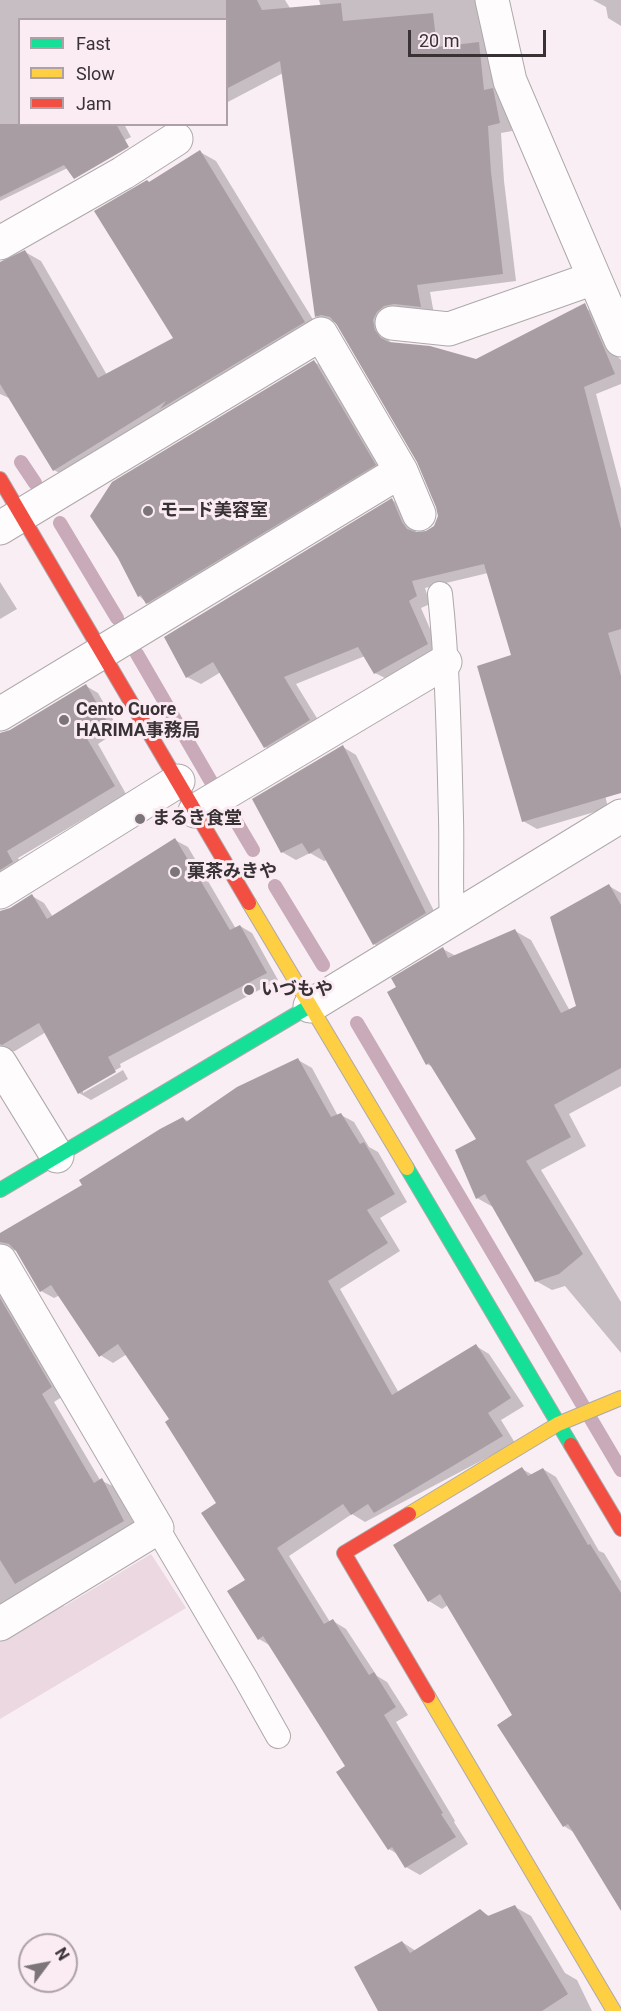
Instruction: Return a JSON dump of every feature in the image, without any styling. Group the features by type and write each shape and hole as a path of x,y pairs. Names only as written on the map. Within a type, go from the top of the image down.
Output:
{"street":[{"path":"492,0 510,81 621,340"},
{"path":"0,243 123,173 176,139"},
{"path":"392,323 449,329 594,278"},
{"path":"11,522 321,334 401,471 419,514"},
{"path":"0,714 401,471"},
{"path":"0,479 11,522 101,652 178,782 213,800 310,1006 621,1528"},
{"path":"213,800 445,662"},
{"path":"0,892 178,782"},
{"path":"0,1190 310,1006 621,816"},
{"path":"0,1063 57,1156"},
{"path":"0,1260 157,1528 0,1624"},
{"path":"614,2011 344,1553 558,1424 621,1398"}],"lane":[{"path":"440,594 451,820 452,919"},
{"path":"157,1528 278,1736"}],"shaded area":[{"path":"151,1554 186,1608 0,1719 0,1636 52,1605 65,1606"}],"building":[{"path":"226,0 257,0 262,10 341,3 343,21 433,13 437,47 479,42 484,90 493,88 500,123 488,126 503,274 417,285 421,307 394,304 384,306 373,320 375,330 381,338 389,342 430,346 476,359 585,303 615,374 584,387 621,529 621,629 608,633 621,676 621,793 522,822 477,666 511,655 484,564 412,581 417,596 409,601 428,644 374,674 358,647 284,677 310,720 264,748 213,662 186,678 164,637 392,498 407,529 416,532 426,531 434,526 438,516 417,462 337,325 330,317 321,315 315,317 280,61 228,88 228,18 226,18"},
{"path":"0,124 117,126 129,147 74,179 64,165 0,197"},
{"path":"200,150 305,322 160,409 166,401 53,471 0,384 0,262 25,250 98,378 173,338 94,211 147,180 149,182"},
{"path":"314,360 376,465 146,604 141,595 138,597 118,558 90,516 112,482"},
{"path":"86,684 108,723 86,737 115,786 7,851 13,862 0,870 0,733 10,730"},
{"path":"343,745 426,913 373,945 319,848 309,854 302,843 281,853 252,799"},
{"path":"175,838 230,930 240,925 267,973 108,1057 116,1072 78,1094 39,1023 2,1045 0,1044 0,911 10,908 32,894 47,919"},
{"path":"609,884 621,905 621,1068 554,1105 571,1137 526,1161 583,1254 559,1274 535,1282 485,1194 476,1199 455,1150 476,1139 429,1063 426,1065 387,992 396,987 391,978 443,947 448,958 515,929 561,1013 576,1006 550,917"},
{"path":"298,1058 331,1117 341,1113 360,1144 364,1142 395,1194 367,1210 388,1243 328,1281 392,1395 476,1344 511,1398 488,1413 503,1436 374,1513 368,1504 351,1515 343,1504 277,1548 324,1624 333,1619 369,1675 374,1672 396,1707 384,1715 456,1837 405,1868 392,1847 388,1850 336,1772 345,1766 263,1636 258,1640 227,1591 245,1580 201,1513 216,1503 165,1422 169,1419 118,1344 99,1357 51,1285 40,1292 16,1251 9,1244 0,1242 0,1233 82,1185 79,1180 160,1129 183,1117 186,1122 237,1087"},
{"path":"0,1298 52,1387 42,1394 94,1483 102,1478 124,1521 15,1584 0,1560"},
{"path":"522,1467 528,1476 543,1468 588,1545 590,1544 621,1593 621,1911 568,1824 563,1827 497,1725 512,1715 440,1594 428,1602 393,1545"},
{"path":"515,1905 568,1994 542,2011 378,2011 354,1967 402,1941 410,1953 480,1909 488,1916"}],"waterway":[{"path":"21,462 35,483"},
{"path":"60,523 117,618"},
{"path":"137,654 213,785"},
{"path":"227,806 253,850"},
{"path":"275,886 323,965"},
{"path":"357,1023 621,1470"}],"traffic: fast":[{"path":"0,1190 310,1006"},
{"path":"407,1168 571,1445"}],"traffic: slow":[{"path":"249,903 407,1168"},
{"path":"409,1514 558,1424 621,1398"},
{"path":"428,1696 614,2011"}],"traffic: jam":[{"path":"0,479 249,903"},
{"path":"571,1445 621,1529"},
{"path":"409,1514 344,1553 428,1696"}],"place":[{"name":"モード美容室","path":"148,511"},
{"name":"Cento Cuore HARIMA事務局","path":"64,720"},
{"name":"まるき食堂","path":"140,819"},
{"name":"菓茶みきや","path":"175,872"},
{"name":"いづもや","path":"249,990"}]}
